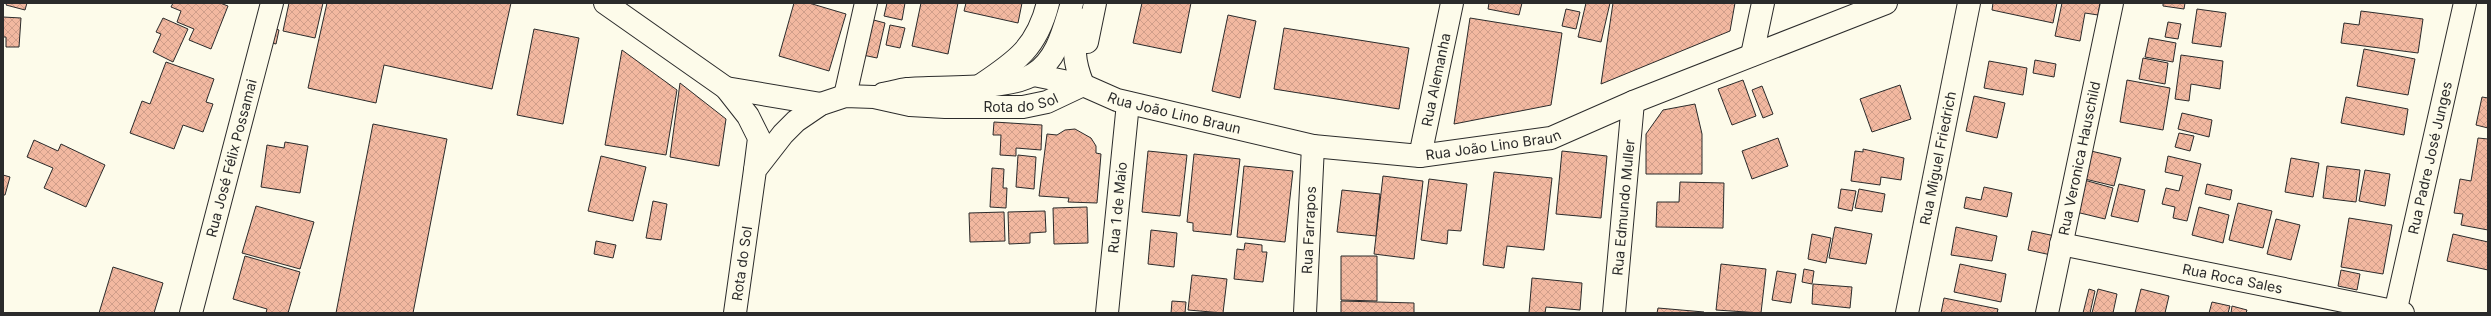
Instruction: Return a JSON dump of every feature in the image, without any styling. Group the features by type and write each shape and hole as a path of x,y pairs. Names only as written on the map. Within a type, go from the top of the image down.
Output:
{"main road":[{"name":"Rua José Félix Possamai","path":"191,313 272,3"},
{"path":"605,3 726,88 748,116 759,138 756,170"},
{"path":"845,96 866,3"},
{"path":"981,85 1026,52 1038,31 1048,3"},
{"name":"Rota do Sol","path":"735,313 756,170 788,130 821,104 845,96 874,96 905,89 1009,83 1034,75 1048,61 1060,42 1072,3"},
{"path":"1081,3 1074,52 1074,63 1083,85"},
{"path":"1083,85 1084,61 1095,3"},
{"name":"Rua Alemanha","path":"1420,156 1452,3"},
{"path":"1752,55 1762,3"},
{"name":"Rua João Lino Braun","path":"1034,75 1083,85 1128,103 1313,146 1420,156 1551,138 1633,102 1886,3"},
{"name":"Rua Miguel Friedrich","path":"1907,313 1969,3"},
{"name":"Rua Veronica Hauschild","path":"2047,313 2112,3"},
{"name":"Rua Padre José Junges","path":"2398,312 2465,3"},
{"name":"Rota do Sol","path":"874,96 910,105 945,107 1022,107 1047,102 1083,85"},
{"path":"726,88 821,104"},
{"name":"Rua Edmundo Muller","path":"1614,313 1633,102"},
{"name":"Rua 1 de Maio","path":"1107,313 1128,103"},
{"name":"Rua Farrapos","path":"1305,313 1313,146"},
{"name":"Rua Roca Sales","path":"2061,244 2398,312"}],"building":[{"path":"7,3 27,3 25,10 6,5"},
{"path":"173,3 220,3 228,6 211,49 189,40 194,29 177,22 181,11 171,7"},
{"path":"289,3 323,3 315,38 283,31"},
{"path":"327,3 511,3 492,89 384,65 376,103 308,88"},
{"path":"794,3 809,3 846,14 829,71 779,56"},
{"path":"887,3 905,3 902,20 884,16"},
{"path":"921,3 958,3 948,54 912,46"},
{"path":"966,3 1022,3 1018,23 964,11"},
{"path":"1142,3 1191,3 1181,53 1133,43"},
{"path":"1489,3 1522,3 1519,15 1488,9"},
{"path":"1586,3 1610,3 1601,42 1578,37"},
{"path":"1613,3 1735,3 1730,31 1601,84"},
{"path":"1993,3 2057,3 2053,23 1992,10"},
{"path":"2062,3 2100,3 2098,15 2085,13 2080,41 2055,36"},
{"path":"2163,3 2185,3 2184,9 2163,6"},
{"path":"1566,9 1580,12 1576,29 1562,26"},
{"path":"2197,9 2226,13 2221,47 2192,43"},
{"path":"2361,11 2423,19 2418,53 2341,43 2344,23 2359,25"},
{"path":"1228,15 1256,21 1240,98 1212,91"},
{"path":"3,17 21,18 19,47 6,47 6,37 3,37"},
{"path":"163,18 188,29 173,62 153,52 161,34 156,32"},
{"path":"866,18 885,23 877,58 858,54"},
{"path":"1470,18 1562,33 1551,105 1454,124"},
{"path":"2168,22 2181,24 2178,39 2165,37"},
{"path":"890,25 905,28 900,48 886,45"},
{"path":"1284,28 1409,48 1399,109 1274,89"},
{"path":"276,29 279,30 276,44 264,41"},
{"path":"534,29 579,38 563,124 517,115"},
{"path":"2149,38 2176,43 2173,62 2145,57"},
{"path":"2364,49 2415,59 2408,95 2357,86"},
{"path":"622,50 677,90 666,155 605,145"},
{"path":"2181,55 2223,61 2220,89 2191,84 2189,101 2175,99"},
{"path":"2143,58 2168,63 2165,84 2139,79"},
{"path":"2035,60 2056,64 2054,77 2033,73"},
{"path":"1989,61 2027,68 2023,95 1984,88"},
{"path":"166,62 214,79 206,102 213,104 203,132 183,125 174,149 130,133 142,101 150,104"},
{"path":"1743,80 1756,116 1732,125 1718,89"},
{"path":"2127,80 2170,88 2163,130 2120,122"},
{"path":"680,83 726,119 719,166 670,157"},
{"path":"1900,85 1911,119 1872,132 1860,99"},
{"path":"1762,86 1773,114 1763,118 1752,90"},
{"path":"1974,96 2005,103 1997,138 1966,131"},
{"path":"2346,97 2408,109 2404,135 2341,123"},
{"path":"2482,97 2488,98 2488,128 2476,125"},
{"path":"1695,104 1702,134 1702,174 1646,174 1646,134 1663,110"},
{"path":"2182,113 2212,120 2209,137 2178,129"},
{"path":"994,122 1042,125 1041,150 1016,148 1016,156 1000,155 1001,135 993,135"},
{"path":"373,124 447,139 413,313 336,313"},
{"path":"1075,129 1091,138 1096,146 1096,153 1101,154 1097,203 1068,202 1069,198 1039,196 1047,134 1057,135 1065,130"},
{"path":"2179,133 2194,136 2190,151 2175,147"},
{"path":"1778,138 1788,166 1752,179 1742,151"},
{"path":"2478,138 2488,139 2488,230 2461,225 2463,214 2454,213 2460,179 2471,181"},
{"path":"34,140 58,151 61,144 105,165 86,207 44,188 53,168 27,157"},
{"path":"285,142 308,146 300,193 261,187 267,145 284,148"},
{"path":"1863,149 1904,158 1901,180 1881,177 1880,185 1851,181 1855,151 1863,152"},
{"path":"1148,151 1187,155 1180,216 1142,212"},
{"path":"1562,151 1607,156 1601,218 1556,214"},
{"path":"2091,151 2121,158 2114,186 2085,179"},
{"path":"1194,154 1240,159 1231,235 1193,231 1193,223 1187,222"},
{"path":"1018,155 1036,157 1034,189 1016,187"},
{"path":"601,156 646,167 633,221 588,211"},
{"path":"2168,156 2201,164 2187,221 2173,218 2175,207 2162,204 2166,188 2179,191 2183,176 2165,172"},
{"path":"2291,158 2319,163 2313,197 2285,192"},
{"path":"1244,166 1293,171 1285,242 1237,237"},
{"path":"2327,166 2360,170 2356,202 2323,198"},
{"path":"992,168 1004,169 1003,188 1007,188 1006,208 990,207"},
{"path":"2365,170 2390,174 2385,206 2359,201"},
{"path":"1494,172 1552,178 1544,250 1507,246 1504,268 1483,265"},
{"path":"3,175 10,177 5,195 3,195"},
{"path":"1383,176 1423,181 1414,259 1374,254"},
{"path":"1429,179 1467,184 1461,231 1448,230 1447,244 1421,240"},
{"path":"2084,180 2113,188 2105,219 2076,212"},
{"path":"1680,182 1724,183 1723,228 1656,227 1657,202 1679,202"},
{"path":"2119,184 2145,190 2138,222 2111,216"},
{"path":"2207,184 2232,190 2230,200 2205,194"},
{"path":"1984,187 2012,193 2007,217 1964,208 1966,197 1981,200"},
{"path":"1841,189 1856,191 1852,211 1838,208"},
{"path":"1859,189 1885,194 1882,212 1855,208"},
{"path":"1342,190 1380,194 1376,236 1337,232"},
{"path":"653,201 667,204 661,240 646,238"},
{"path":"2238,203 2272,211 2263,248 2229,240"},
{"path":"256,206 314,222 300,269 242,253"},
{"path":"1087,207 1088,243 1054,244 1053,208"},
{"path":"2199,207 2229,215 2223,243 2192,235"},
{"path":"1045,211 1046,232 1030,233 1030,243 1009,244 1008,212"},
{"path":"1004,212 1005,241 970,242 969,213"},
{"path":"2349,218 2392,225 2383,274 2341,267"},
{"path":"2276,219 2300,225 2291,260 2267,254"},
{"path":"1835,227 1872,234 1866,264 1829,258"},
{"path":"1956,227 1997,236 1992,261 1951,255"},
{"path":"1151,230 1177,233 1174,267 1148,264"},
{"path":"2032,231 2055,236 2051,255 2028,250"},
{"path":"1812,234 1831,238 1826,263 1808,259"},
{"path":"2453,234 2488,242 2488,270 2447,261"},
{"path":"596,241 616,245 613,258 594,254"},
{"path":"1245,243 1262,245 1262,252 1267,252 1263,282 1234,279 1237,249 1244,250"},
{"path":"245,256 300,272 288,313 266,313 267,309 233,299"},
{"path":"1341,256 1377,256 1377,301 1341,300"},
{"path":"1721,264 1766,269 1761,313 1716,310"},
{"path":"1960,264 2006,274 2001,302 1954,292"},
{"path":"113,267 163,283 154,313 99,313"},
{"path":"1804,269 1814,271 1812,284 1802,282"},
{"path":"2341,270 2360,274 2357,290 2338,286"},
{"path":"1777,271 1796,274 1791,303 1772,300"},
{"path":"1192,275 1227,279 1223,313 1188,310"},
{"path":"1532,278 1582,283 1580,310 1546,307 1545,313 1529,313"},
{"path":"1813,284 1852,287 1850,308 1812,304"},
{"path":"2089,289 2095,291 2090,313 2083,313"},
{"path":"2098,289 2117,294 2113,313 2092,313"},
{"path":"2141,289 2169,296 2165,313 2135,313"},
{"path":"1944,298 1998,309 1997,313 1941,313"},
{"path":"1172,301 1186,302 1185,313 1171,313"},
{"path":"1341,301 1414,303 1414,313 1341,313"},
{"path":"2212,302 2230,306 2228,313 2209,313"},
{"path":"2232,306 2247,310 2246,313 2231,313"},
{"path":"1658,308 1704,312 1704,313 1657,313"}]}
